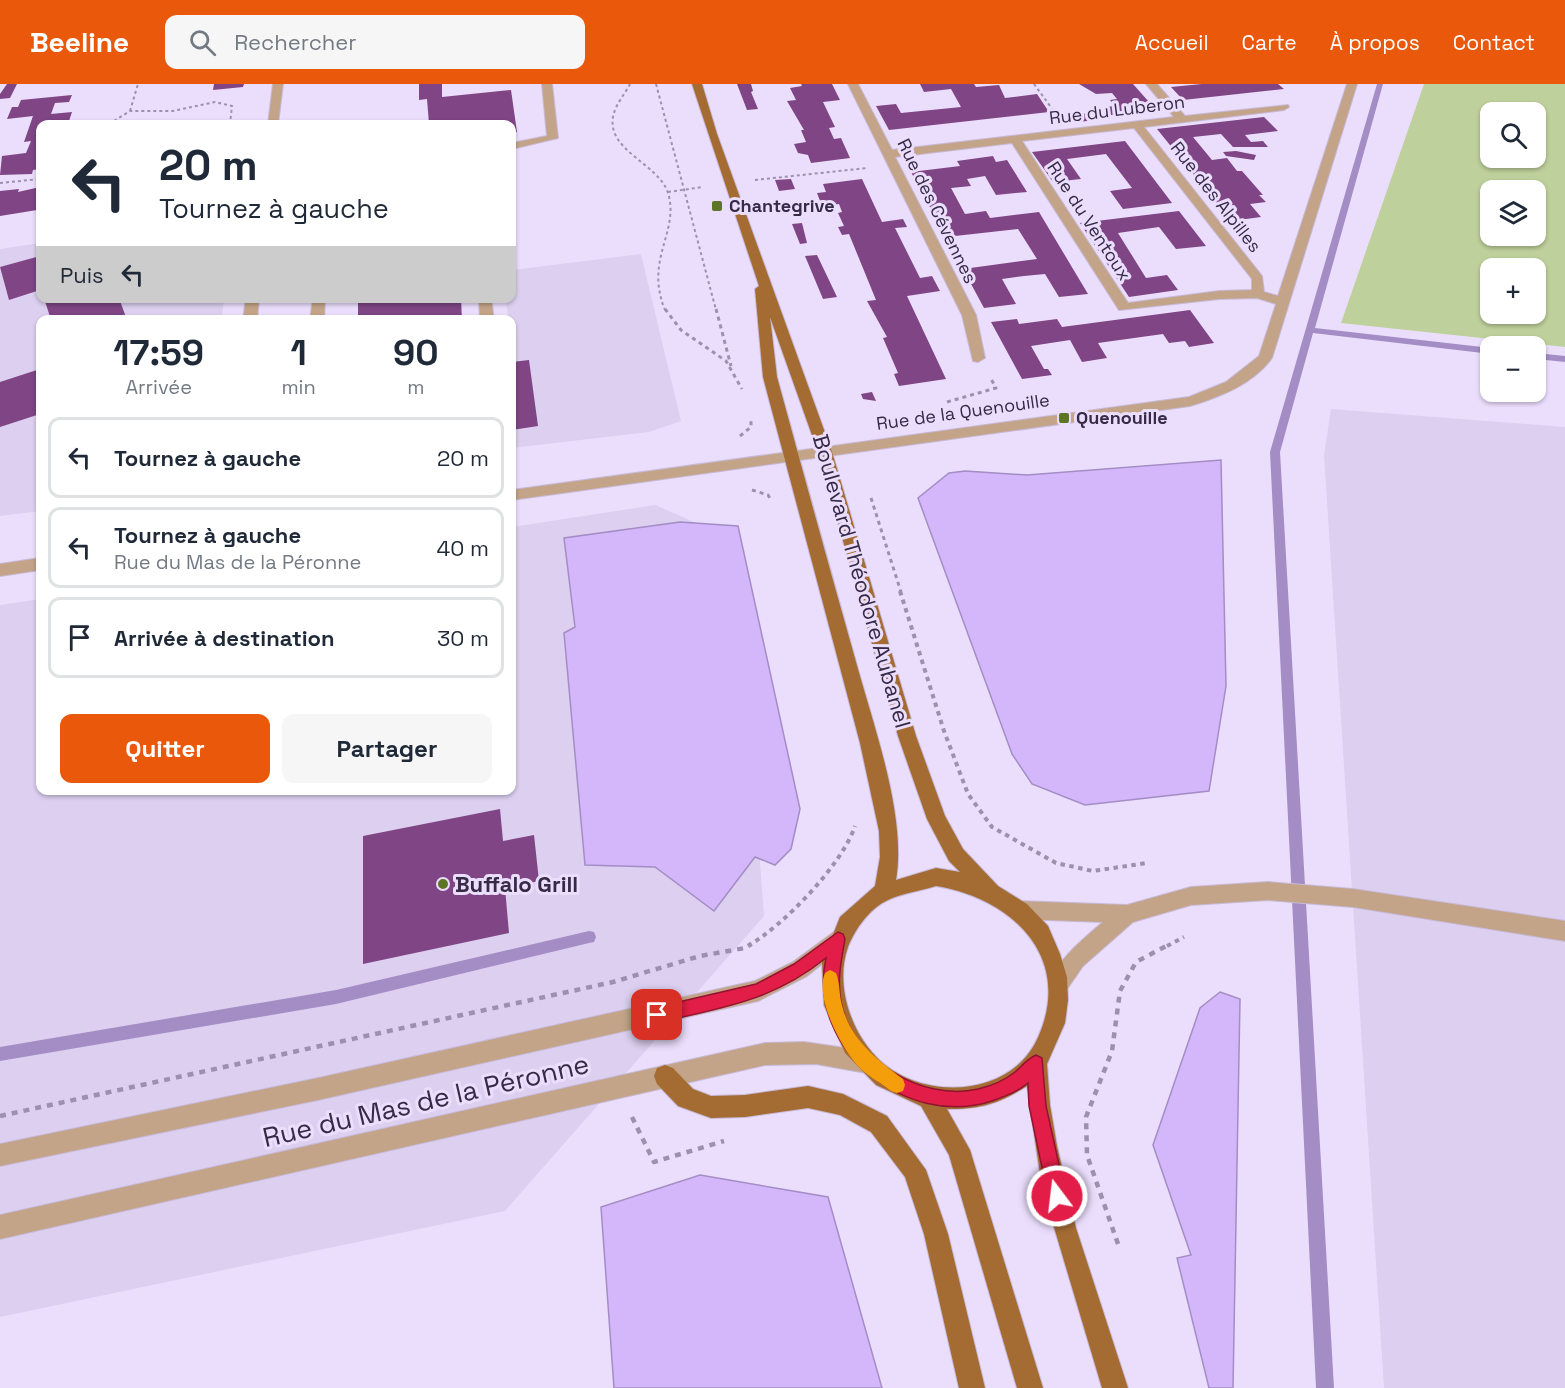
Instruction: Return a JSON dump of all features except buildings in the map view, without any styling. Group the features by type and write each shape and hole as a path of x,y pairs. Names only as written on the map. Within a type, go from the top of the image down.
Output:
{"main road":[{"name":"Boulevard Théodore Aubanel","path":"698,84 730,183 825,452 907,736 936,819 957,855 990,890"},
{"name":"Boulevard Théodore Aubanel","path":"758,258 770,377 869,742 889,831 890,857 884,889"},
{"path":"936,877 964,881 990,890 1018,910 1042,934 1055,967 1058,985 1059,1001 1053,1034 1036,1063 1020,1079 999,1091 976,1098 952,1100 928,1097 894,1084 866,1062 845,1034 834,1005 830,975 838,939 856,910 884,889 910,880 936,877"},
{"path":"1036,1063 1038,1106 1051,1177 1115,1388"},
{"path":"665,1076 686,1098 711,1107 745,1106 808,1097 843,1105 879,1124 914,1170 936,1234 972,1388"},
{"path":"928,1097 959,1150 997,1271 1030,1388"}],"street":[{"path":"274,120 278,84"},
{"path":"516,145 552,138 547,84"},
{"name":"Rue des Cévennes","path":"853,84 969,315 978,358"},
{"path":"1151,84 1182,119"},
{"name":"Rue de la Quenouille","path":"516,494 1190,401 1219,392 1246,378 1265,358 1352,84"},
{"name":"Rue du Luberon","path":"892,160 1015,140 1284,107"},
{"name":"Rue des Alpilles","path":"1137,125 1257,279 1258,294"},
{"name":"Rue du Ventoux","path":"1015,140 1124,307 1219,295 1258,294 1284,302"},
{"path":"0,570 36,565"},
{"path":"1018,910 1127,914 1191,897 1268,891 1353,898 1565,931"},
{"path":"1058,985 1076,959 1127,914"},
{"name":"Rue du Mas de la Péronne","path":"0,1155 318,1089 758,991 800,969 838,939"},
{"name":"Rue du Mas de la Péronne","path":"0,1227 665,1076 795,1050 830,1053 866,1062"}],"path":[{"path":"130,111 138,84"},
{"path":"630,84 613,118 616,134 625,147 659,175 668,192 671,212 656,265 658,289 665,311 677,328 732,367"},
{"path":"656,84 732,367 748,404 751,427 738,438"},
{"path":"115,120 130,111 173,111 215,102 226,102 232,106 231,120"},
{"path":"668,192 892,160"},
{"path":"0,183 36,179"},
{"path":"948,402 996,388 978,358"},
{"path":"748,404 776,400"},
{"path":"746,489 768,495 774,503"},
{"path":"869,493 944,731 968,794 992,827 1056,863 1093,871 1147,863"},
{"path":"0,1116 613,982 700,956 745,948 767,935 838,861 849,844 856,823"},
{"path":"1118,1244 1087,1155 1086,1117 1112,1051 1120,991 1136,962 1184,938"},
{"path":"632,1117 654,1162 730,1139"}],"shaded area":[{"path":"36,244 36,303 224,303 222,315 36,315 36,512 0,516 0,249"},
{"path":"641,254 681,421 649,432 516,448 516,315 508,315 506,303 516,303 516,270"},
{"path":"1331,409 1565,427 1565,1388 1384,1388 1324,455"},
{"path":"1221,460 1226,686 1209,791 1085,805 1032,784 1012,754 918,498 949,473 965,471 1027,475"},
{"path":"655,505 736,540 764,916 505,1211 0,1317 0,605 36,600 36,795 516,795 516,526"},
{"path":"680,522 738,526 800,809 791,849 775,865 755,857 714,911 655,867 585,865 564,633 575,627 564,538"},
{"path":"1220,992 1240,999 1233,1388 1209,1388 1177,1258 1191,1255 1153,1145 1200,1008"},
{"path":"700,1175 828,1197 882,1388 614,1388 601,1207"}],"green space":[{"path":"1424,84 1565,84 1565,347 1546,345 1546,336 1480,336 1480,338 1341,323"}],"waterway":[{"path":"1310,330 1380,84"},
{"path":"1310,330 1480,350"},
{"path":"1310,330 1275,452 1325,1388"},
{"path":"1546,357 1565,359"},
{"path":"0,1054 336,997 589,937"}],"slow traffic":[{"path":"830,978 834,1005 845,1034 866,1062 897,1085"}],"place":[{"name":"Chantegrive","path":"717,206"},
{"name":"Quenouille","path":"1064,418"},
{"name":"Buffalo Grill","path":"443,884"}],"route":[{"path":"657,1015 758,991 800,969 838,939 830,975 834,1005 839,1019 845,1034 866,1062 894,1084 928,1097 952,1100 976,1098 999,1091 1020,1079 1036,1063 1038,1106 1051,1177 1057,1196"}]}
